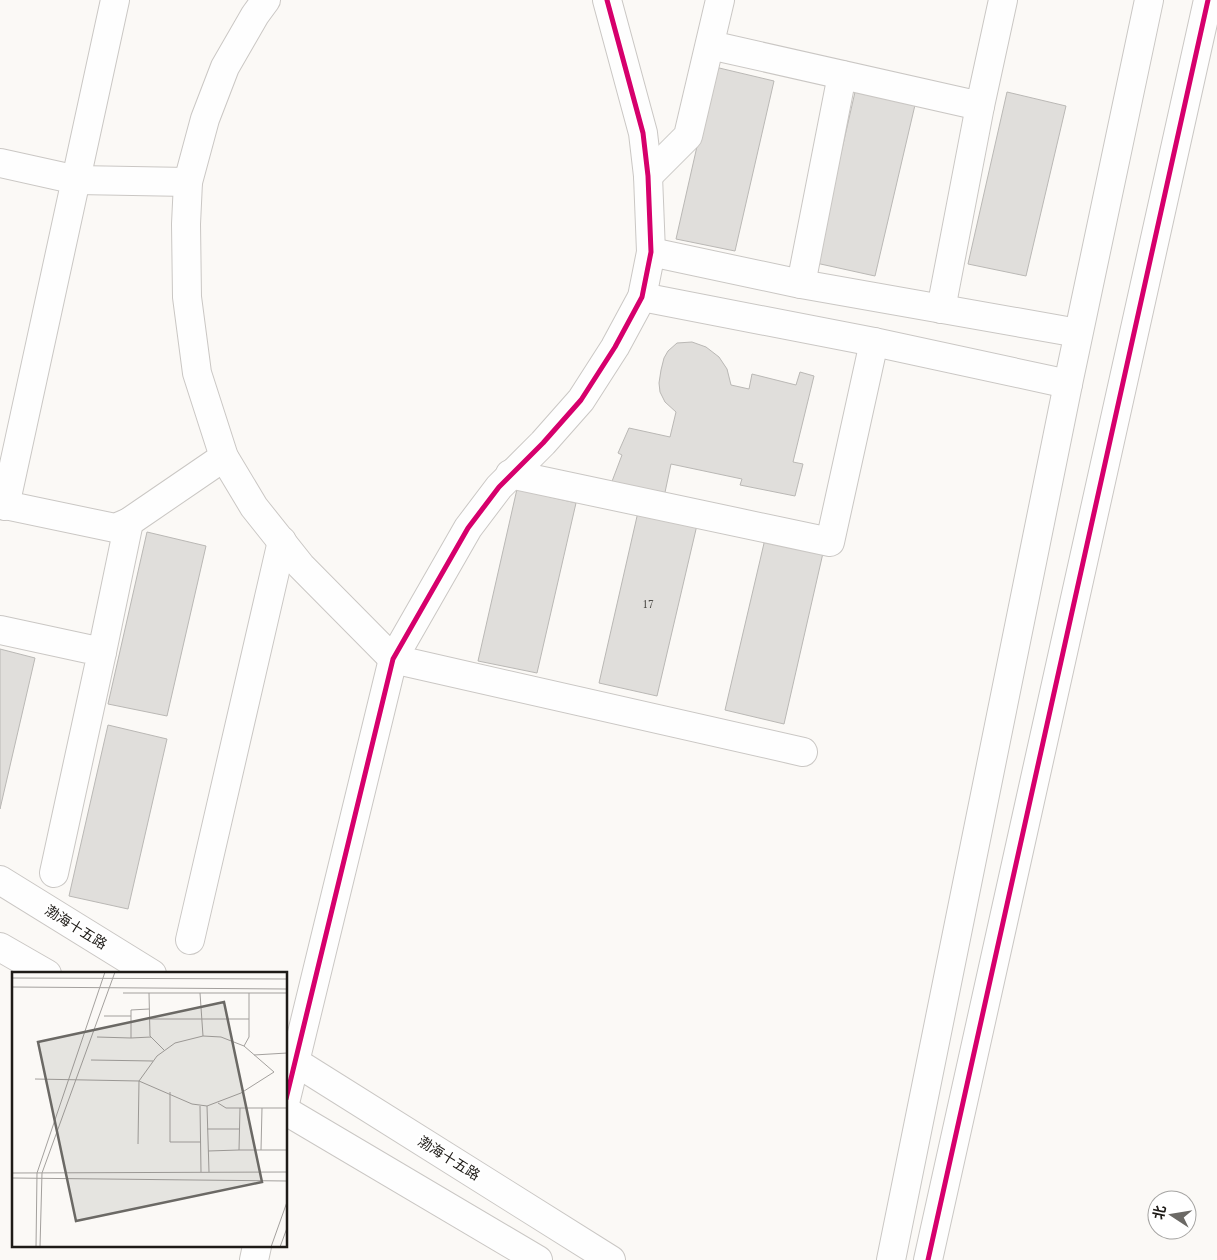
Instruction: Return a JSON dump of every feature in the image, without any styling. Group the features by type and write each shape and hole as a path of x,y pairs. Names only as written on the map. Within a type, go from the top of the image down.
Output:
{"street":[{"path":"115,0 77,180 3,505 116,528 129,522 224,456"},
{"path":"266,0 255,15 225,67 205,119 188,182 186,224 186,297 197,373 224,456 254,507 301,566 393,659 803,752"},
{"path":"288,1083 291,1059 393,659 468,528 510,474 543,443 581,400 615,347 642,297 651,252 648,176 643,133 607,0"},
{"path":"648,176 688,136 720,0"},
{"path":"941,309 980,106 1003,0"},
{"path":"890,1260 1078,333 1149,0"},
{"path":"928,1260 1208,0"},
{"path":"710,45 980,106"},
{"path":"801,284 842,75"},
{"path":"0,162 77,180 188,182"},
{"path":"651,252 801,284 1078,333"},
{"path":"642,297 874,342 1068,384"},
{"path":"510,474 830,542 874,342"},
{"path":"54,873 129,522"},
{"path":"190,940 282,541"},
{"path":"0,630 102,652"},
{"name":"渤海十五路","path":"0,880 149,972"},
{"path":"0,947 43,972"},
{"name":"渤海十五路","path":"291,1059 611,1260"},
{"path":"288,1112 538,1260"}],"building":[{"path":"715,67 774,81 735,251 676,239"},
{"path":"855,92 915,105 875,276 816,263"},
{"path":"1007,92 1066,106 1026,276 968,264"},
{"path":"692,342 706,347 719,357 727,369 731,385 749,389 752,374 796,385 800,372 814,376 793,462 803,464 795,496 740,485 742,479 671,464 664,497 611,484 622,455 618,453 629,428 670,437 676,412 665,402 660,392 661,370 668,351 677,343"},
{"path":"517,489 576,503 537,673 478,661"},
{"path":"638,512 697,525 657,696 599,683"},
{"path":"147,532 206,546 167,716 108,704"},
{"path":"765,539 823,553 784,724 725,710"},
{"path":"0,649 35,658 0,809"},
{"path":"108,725 167,739 128,909 69,896"}],"cycle path":[{"path":"288,1091 393,659 468,528 499,487 543,443 581,400 615,347 642,297 651,252 648,176 643,133 607,0"},
{"path":"928,1260 1208,0"}]}
